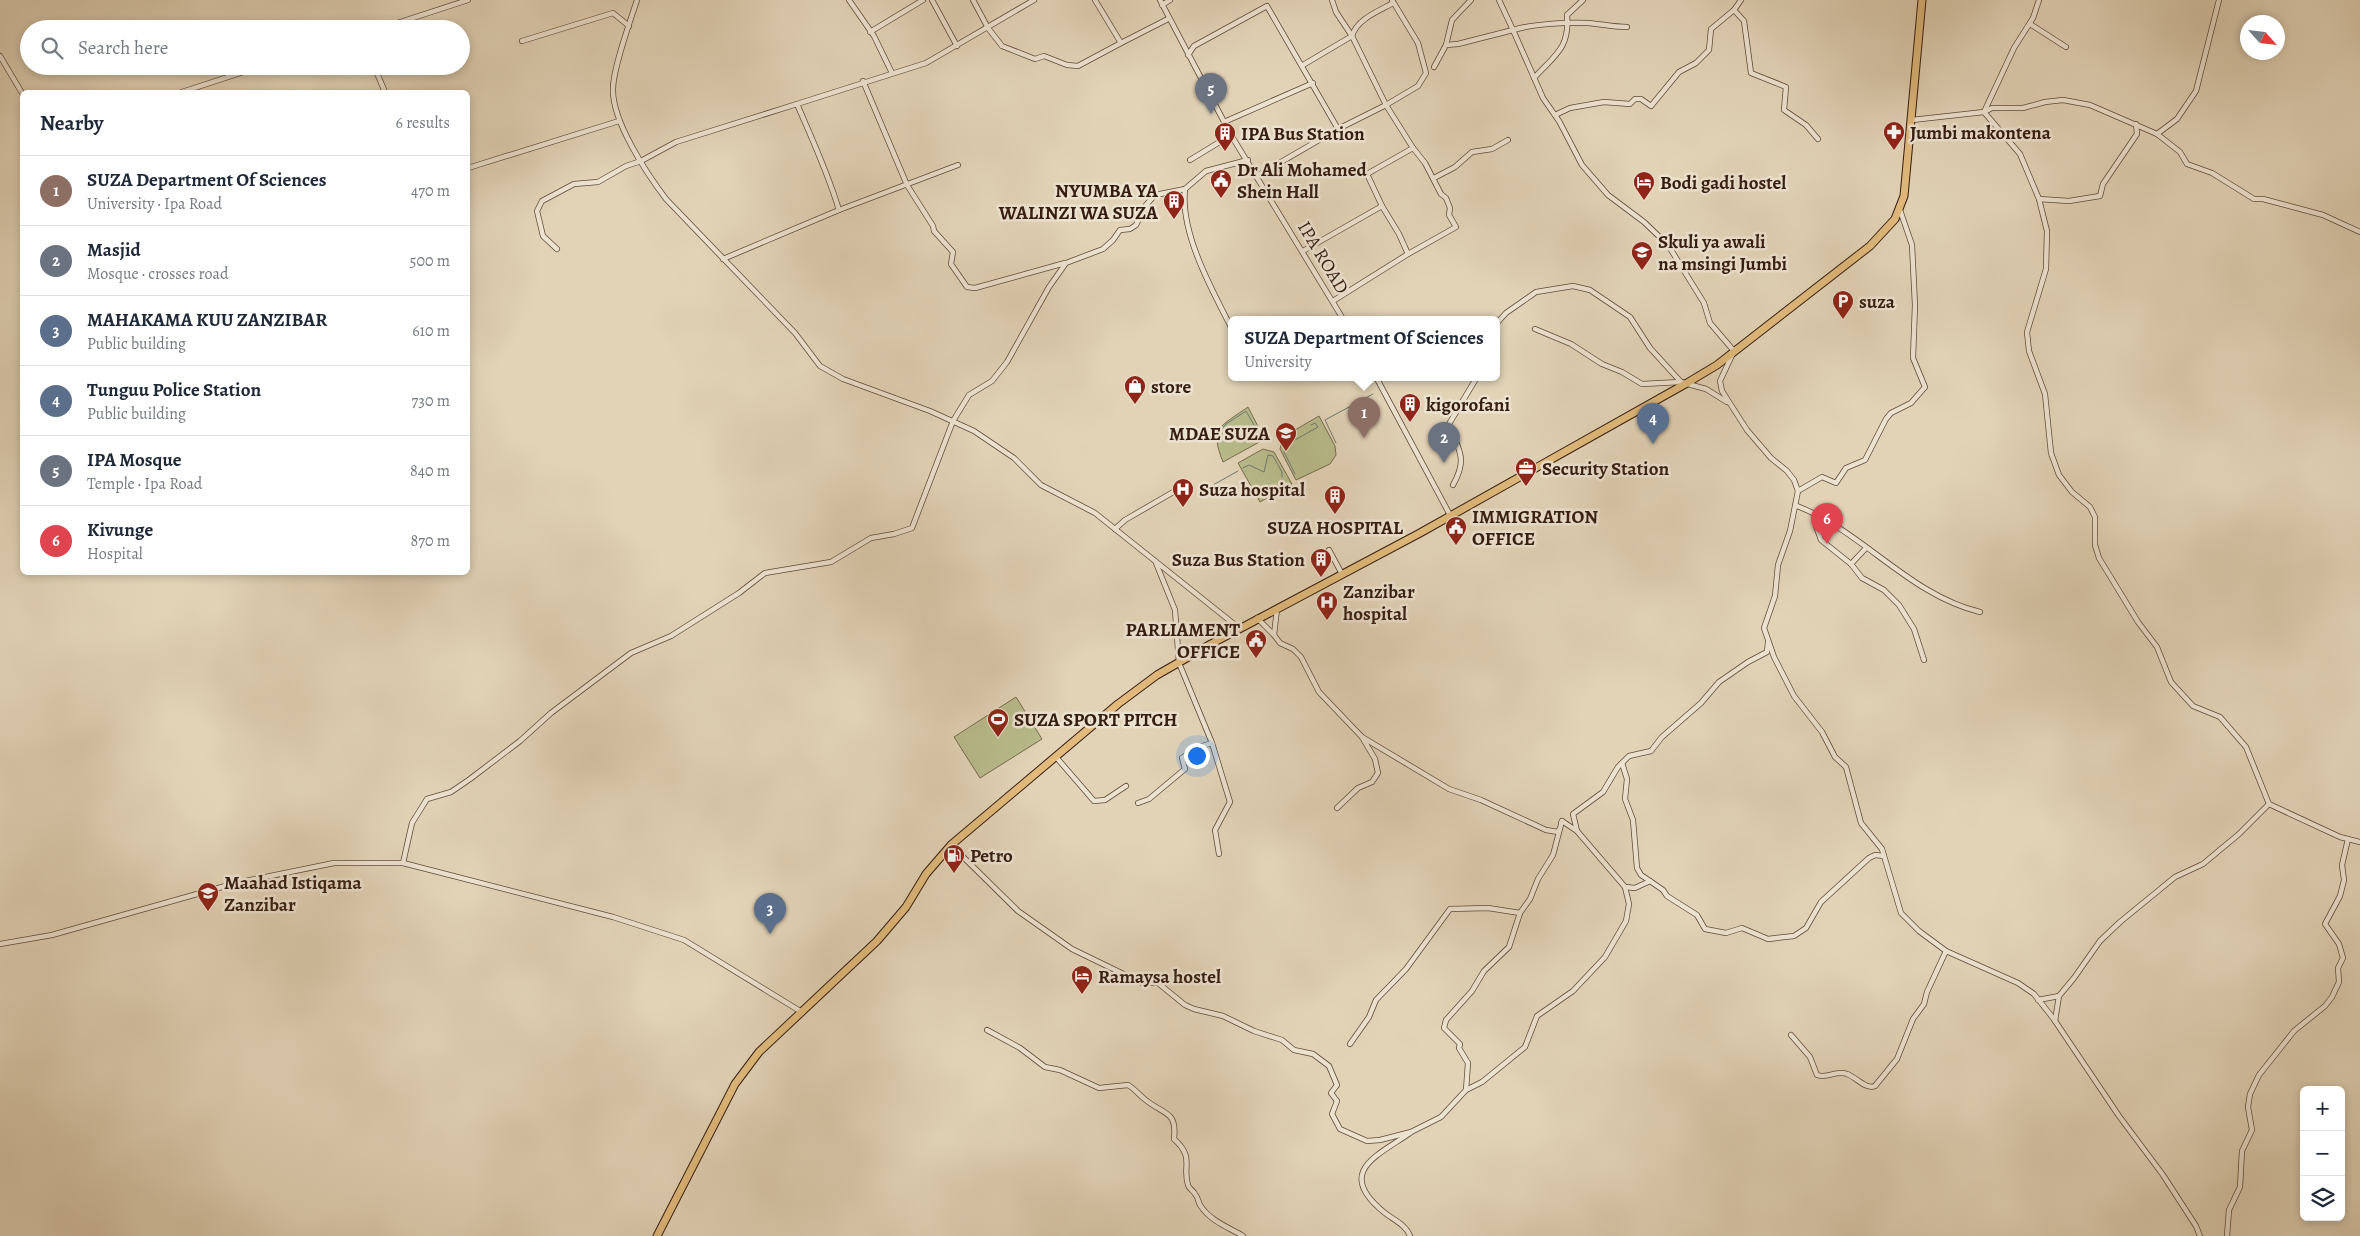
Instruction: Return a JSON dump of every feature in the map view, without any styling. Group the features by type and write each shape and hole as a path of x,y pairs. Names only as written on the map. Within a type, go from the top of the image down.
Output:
{"main road":[{"path":"657,1236 735,1084 759,1052 800,1011 877,941 906,907 926,874 951,846 1140,686 1239,628 1450,515 1684,382 1734,351 1870,246 1886,230 1900,210 1904,196 1922,0"}],"street":[{"path":"407,20 468,0"},
{"path":"637,0 612,88 619,121 641,161 666,199 795,333 820,366 843,379 953,421 974,431 1014,458 1041,485 1095,513 1239,628"},
{"path":"849,0 870,32 892,73"},
{"path":"870,32 923,0"},
{"path":"932,0 956,46"},
{"path":"973,0 988,28 1002,46 1035,59 1044,56 1067,65 1078,66 1168,18"},
{"path":"557,249 542,236 537,212 542,201 574,184 592,184 676,142 926,62 1034,0"},
{"path":"1095,0 1121,42"},
{"path":"1161,2 1170,0"},
{"path":"1332,0 1336,12 1352,36 1386,105 1448,202 1449,215 1456,227 1332,301"},
{"path":"1463,0 1470,1"},
{"path":"1499,0 1543,98 1556,115 1582,165 1596,184 1668,245 1704,303 1710,323 1734,351 1720,381 1725,397 1735,409 1747,430 1771,458 1787,471 1794,480 1798,491 1797,506 1778,565 1775,596 1764,624 1774,657 1794,696 1822,732 1835,758 1846,767 1861,823 1882,849 1901,912 1913,926 1946,951 2018,983 2038,1000 2055,1021 2119,1116 2182,1203 2200,1236"},
{"path":"1534,78 1563,48 1568,36 1567,15 1583,0"},
{"path":"1556,115 1570,108 1604,102 1630,104 1635,98 1641,99 1651,106 1679,72 1696,63 1708,50 1710,29 1734,10 1740,0"},
{"path":"1984,112 2014,48 2030,24 2039,0"},
{"path":"2157,134 2177,119 2196,91 2219,0"},
{"path":"1434,67 1446,45 1452,20 1470,1"},
{"name":"IPA ROAD","path":"1161,2 1231,135 1248,160 1341,316"},
{"path":"1257,176 1338,129 1386,105 1418,86 1426,73 1418,43 1393,2 1360,23 1354,28 1352,36 1303,65"},
{"path":"1188,55 1194,46 1267,6 1303,65 1338,129"},
{"path":"1734,10 1744,21 1751,73 1786,87 1784,110 1806,125 1818,139"},
{"path":"522,41 613,13 629,26"},
{"path":"1446,45 1458,44 1536,25 1588,23 1612,27 1627,26"},
{"path":"2030,24 2066,47"},
{"path":"0,56 20,90"},
{"path":"188,90 234,75"},
{"path":"378,75 384,90"},
{"path":"864,81 908,185 933,226 934,231 953,252 951,264 967,287 976,288 1066,263 1103,250 1120,230 1130,229 1136,225 1146,205 1155,196 1185,189 1206,172 1248,160"},
{"path":"1224,122 1313,83"},
{"path":"1912,120 1984,112 1992,108 2023,108 2045,102 2063,100 2090,105 2157,134 2180,152 2188,164 2212,174 2254,199 2263,199 2323,215 2360,232"},
{"path":"797,104 810,138 829,174 839,210"},
{"path":"1984,112 2020,154 2039,199 2047,231 2047,257 2046,269 2027,332 2029,351 2045,394 2050,453 2058,475 2072,492 2090,507 2095,517 2095,545 2099,558 2138,622 2157,647 2171,682 2193,706 2220,717 2246,747 2269,804 2348,839 2360,842"},
{"path":"470,167 619,121"},
{"path":"2039,199 2069,202 2100,196 2103,184 2137,134 2136,124"},
{"path":"1190,160 1231,135"},
{"path":"1434,178 1454,167 1472,152 1492,149 1508,140"},
{"path":"1408,254 1367,174 1413,148"},
{"path":"723,259 839,210 958,165"},
{"path":"1185,189 1186,214 1193,242 1212,289 1228,321"},
{"path":"1303,251 1382,206"},
{"path":"1798,491 1822,477 1836,483 1846,468 1865,460 1886,419 1891,413 1911,403 1925,387 1913,358 1915,305 1912,246 1900,210"},
{"path":"403,863 412,823 427,799 451,792 470,779 520,741 551,713 631,653 671,636 739,593 765,573 831,562 872,538 912,528 953,421 969,395 992,381 1007,362 1049,287 1066,263"},
{"path":"1500,320 1506,313 1536,292 1573,286 1590,290 1630,317 1650,348 1684,382"},
{"path":"1535,329 1571,344 1602,364 1622,372 1642,384 1684,382 1706,389 1735,409"},
{"path":"1378,381 1450,515"},
{"path":"1453,485 1462,469 1461,457 1449,424 1475,381"},
{"path":"1115,529 1126,520 1175,491"},
{"path":"1797,506 1820,518 1944,599 1980,612"},
{"path":"1820,518 1816,526 1821,540 1851,564 1862,578 1884,590 1899,605 1914,629 1924,660"},
{"path":"1851,564 1866,548"},
{"path":"1329,550 1342,574"},
{"path":"1155,562 1175,610 1179,662 1212,743 1230,802 1215,830 1220,854"},
{"path":"1274,635 1277,608"},
{"path":"1258,618 1280,643 1293,649 1301,657 1319,692 1362,737 1375,759 1378,773 1372,782 1358,788 1337,808"},
{"path":"1577,832 1573,814 1603,792 1622,763 1633,754 1639,755 1651,751 1662,737 1701,703 1719,682 1748,662 1767,652 1768,636"},
{"path":"1362,737 1449,789 1481,800 1546,830 1558,832 1562,821"},
{"path":"1138,803 1149,799 1185,769 1182,758 1199,747 1212,743"},
{"path":"1056,757 1094,801 1105,800 1126,786"},
{"path":"1622,763 1627,779 1626,799 1633,820 1637,868 1641,875 1663,890 1667,896 1697,915 1705,929 1726,933 1742,928 1768,939 1794,936 1806,928 1821,902 1833,890 1869,858 1875,855 1884,856"},
{"path":"2055,1021 2059,996 2100,941 2175,877 2203,864 2239,834 2269,804"},
{"path":"1410,1236 1407,1229 1383,1211 1364,1191 1362,1176 1372,1157 1411,1132 1441,1117 1466,1090 1482,1082 1525,1047 1537,1016 1573,991 1605,956 1626,921 1629,904 1625,887 1577,832 1562,821"},
{"path":"1466,1090 1468,1062 1459,1048 1460,1044 1444,1028 1446,1020 1472,991 1484,971 1509,947 1520,912 1530,899 1538,879 1553,855 1562,821"},
{"path":"2227,1236 2229,1210 2240,1187 2242,1151 2252,1130 2248,1112 2250,1094 2270,1059 2294,1031 2325,1006 2332,997 2339,982 2338,968 2343,958 2339,944 2325,924 2340,896 2344,880 2342,865 2348,839"},
{"path":"951,846 1018,910 1072,949 1142,983 1158,983 1194,1009 1223,1016 1254,1031 1282,1040 1294,1050 1313,1054 1326,1062 1337,1085 1331,1094 1337,1101 1332,1114 1340,1128 1348,1134 1367,1141 1380,1140 1411,1132"},
{"path":"0,944 52,935 236,883 334,863 403,863 613,917 684,940 800,1011"},
{"path":"1625,887 1635,888 1650,881"},
{"path":"1350,1044 1369,1017 1376,1000 1406,970 1450,909 1488,908 1520,912"},
{"path":"1791,1035 1810,1057 1817,1075 1824,1076 1834,1072 1845,1073 1867,1086 1875,1086 1898,1059 1913,1019 1924,1004 1927,992 1946,951"},
{"path":"2038,1000 2059,996"},
{"path":"987,1030 1020,1048 1045,1068 1060,1070 1099,1088 1128,1085 1148,1101 1167,1112 1175,1123 1174,1139 1185,1152 1188,1166 1186,1176 1188,1187 1196,1194 1201,1206 1217,1219 1221,1225 1243,1236"}],"green space":[{"path":"1248,407 1263,436 1263,440 1223,462 1217,434 1224,424"},
{"path":"1319,416 1335,446 1336,455 1330,464 1296,480 1280,449 1283,437"},
{"path":"1263,449 1274,452 1292,484 1260,502 1238,463"},
{"name":"SUZA SPORT PITCH","path":"1016,697 1042,739 980,778 954,737"}],"waterway":[{"path":"1336,443 1325,420 1373,394"},
{"path":"1216,436 1226,424 1246,411 1258,432"},
{"path":"1295,474 1284,452 1286,445 1318,427 1315,423 1311,425"},
{"path":"1243,468 1249,465 1264,472 1268,455 1273,456 1282,472 1282,477"},
{"path":"1204,490 1238,471"}],"place":[{"name":"IPA Mosque","path":"1211,114"},
{"name":"Jumbi makontena","path":"1894,151"},
{"name":"IPA Bus Station","path":"1225,152"},
{"name":"Dr Ali Mohamed Shein Hall","path":"1221,199"},
{"name":"Bodi gadi hostel","path":"1644,201"},
{"name":"NYUMBA YA WALINZI WA SUZA","path":"1174,220"},
{"name":"Skuli ya awali na msingi Jumbi","path":"1642,271"},
{"name":"suza","path":"1843,320"},
{"name":"store","path":"1135,405"},
{"name":"kigorofani","path":"1410,423"},
{"name":"SUZA Department Of Sciences","path":"1364,438"},
{"name":"Tunguu Police Station","path":"1653,444"},
{"name":"MDAE SUZA","path":"1286,452"},
{"name":"Masjid","path":"1444,463"},
{"name":"Security Station","path":"1526,487"},
{"name":"Suza hospital","path":"1183,508"},
{"name":"SUZA HOSPITAL","path":"1335,515"},
{"name":"Kivunge","path":"1827,544"},
{"name":"IMMIGRATION OFFICE","path":"1456,546"},
{"name":"Suza Bus Station","path":"1321,578"},
{"name":"Zanzibar hospital","path":"1327,621"},
{"name":"PARLIAMENT OFFICE","path":"1256,659"},
{"name":"SUZA SPORT PITCH","path":"998,738"},
{"name":"Petro","path":"954,874"},
{"name":"Maahad Istiqama Zanzibar","path":"208,912"},
{"name":"MAHAKAMA KUU ZANZIBAR","path":"770,934"},
{"name":"Ramaysa hostel","path":"1082,995"}]}
